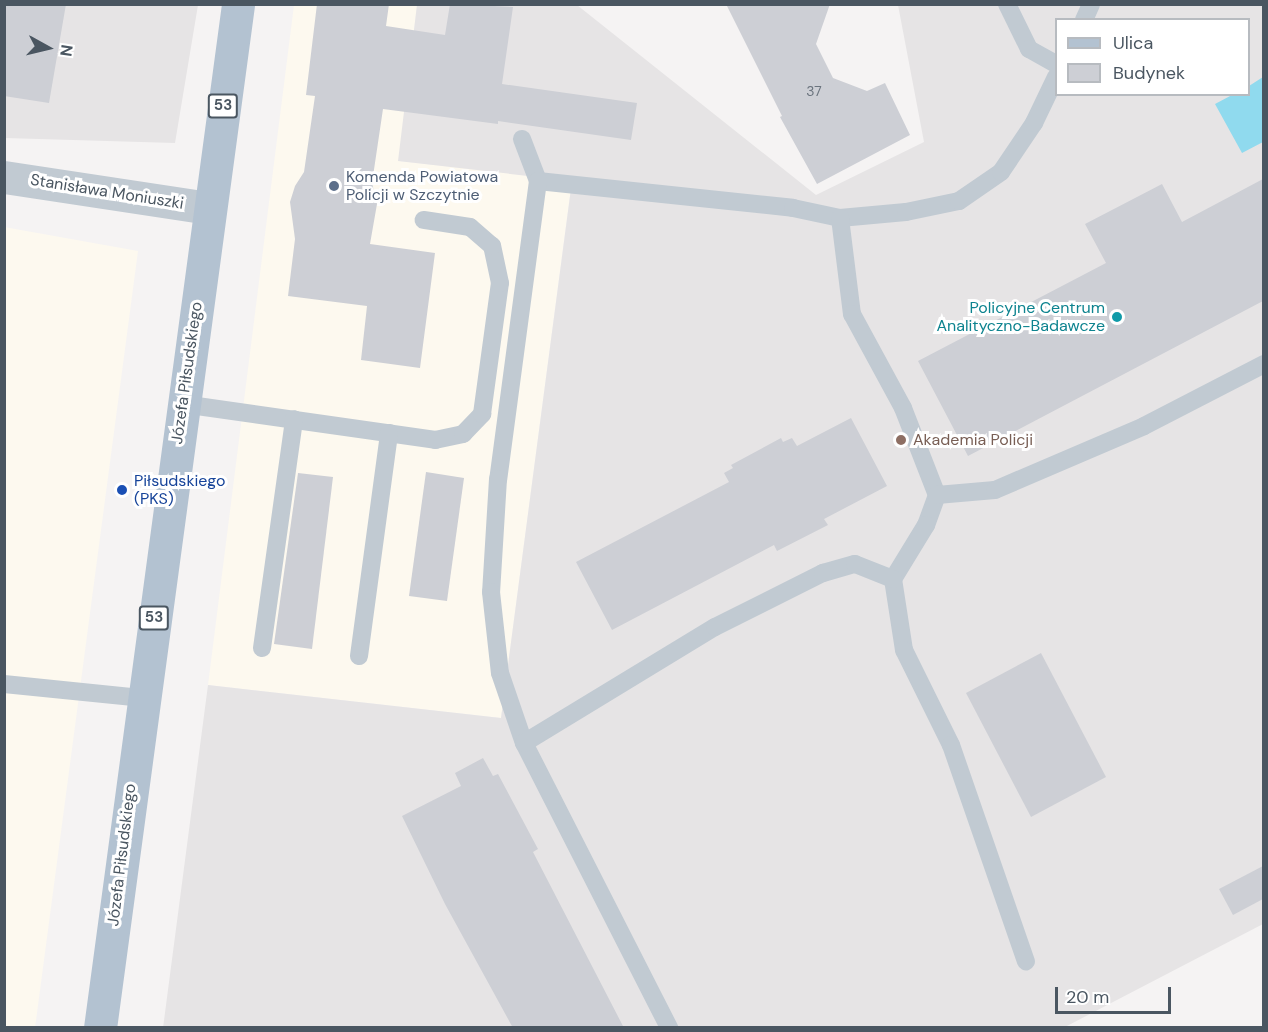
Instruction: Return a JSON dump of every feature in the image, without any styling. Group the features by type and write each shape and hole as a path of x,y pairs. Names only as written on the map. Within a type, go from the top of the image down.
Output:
{"main road":[{"name":"Józefa Piłsudskiego","path":"100,1028 238,4"}],"street":[{"name":"Stanisława Moniuszki","path":"4,177 209,208"}],"lane":[{"path":"1007,4 1029,49 1055,63"},
{"path":"1085,18 1091,4"},
{"path":"538,181 793,208 840,218 906,212 959,201 1001,172 1034,123 1055,78"},
{"path":"522,139 538,181 498,479 490,592 500,673 524,743 669,1028"},
{"path":"840,218 852,314 903,408 937,495 927,525 893,579 904,650 951,745 1026,961"},
{"path":"183,404 435,440 463,434 482,414 500,283 492,246 470,227 424,220"},
{"path":"937,495 994,490 1144,426 1263,364"},
{"path":"262,648 294,419"},
{"path":"359,656 389,433"},
{"path":"524,743 715,627 823,573 855,564 893,579"},
{"path":"4,684 143,698"}],"shaded area":[{"path":"5,5 198,5 175,143 5,138"},
{"path":"294,5 417,5 399,161 572,180 501,718 208,685"},
{"name":"Akademia Policji","path":"417,5 577,5 816,195 924,142 898,5 1263,5 1263,924 1065,1027 163,1028 208,685 501,718 572,181 398,161"},
{"path":"4,227 138,251 35,1028 4,1027"}],"water":[{"path":"1263,77 1263,142 1242,153 1215,104 1230,96 1250,96 1250,85"}],"building":[{"path":"4,4 66,4 49,103 4,96"},
{"name":"Komenda Powiatowa Policji w Szczytnie","path":"317,4 389,4 386,26 445,35 450,4 513,7 502,84 637,103 631,140 498,121 498,124 383,109 372,183 377,204 370,244 435,253 420,368 361,360 367,306 288,296 295,239 290,202 295,186 304,172 315,96 306,95"},
{"path":"726,4 830,4 816,44 833,78 867,91 885,83 910,135 817,184 780,117 782,116"},
{"name":"Policyjne Centrum Analityczno-Badawcze","path":"1263,179 1263,301 968,456 918,361 1106,263 1085,224 1162,184 1182,222"},
{"path":"851,418 887,486 824,519 828,525 777,551 774,545 612,630 576,562 729,482 724,473 733,468 731,465 781,438 783,442 792,438 797,446"},
{"path":"426,472 464,478 447,601 409,596"},
{"path":"298,473 333,477 312,649 274,644"},
{"path":"1041,653 1106,777 1031,817 966,693"},
{"path":"483,758 493,776 498,774 538,849 533,852 624,1028 513,1028 445,904 402,816 461,786 455,773"},
{"path":"1263,866 1263,899 1233,915 1219,889"}],"place":[{"name":"Komenda Powiatowa Policji w Szczytnie","path":"334,186"},
{"name":"Policyjne Centrum Analityczno-Badawcze","path":"1117,317"},
{"name":"Akademia Policji","path":"901,440"},
{"name":"Piłsudskiego (PKS)","path":"122,490"}]}
